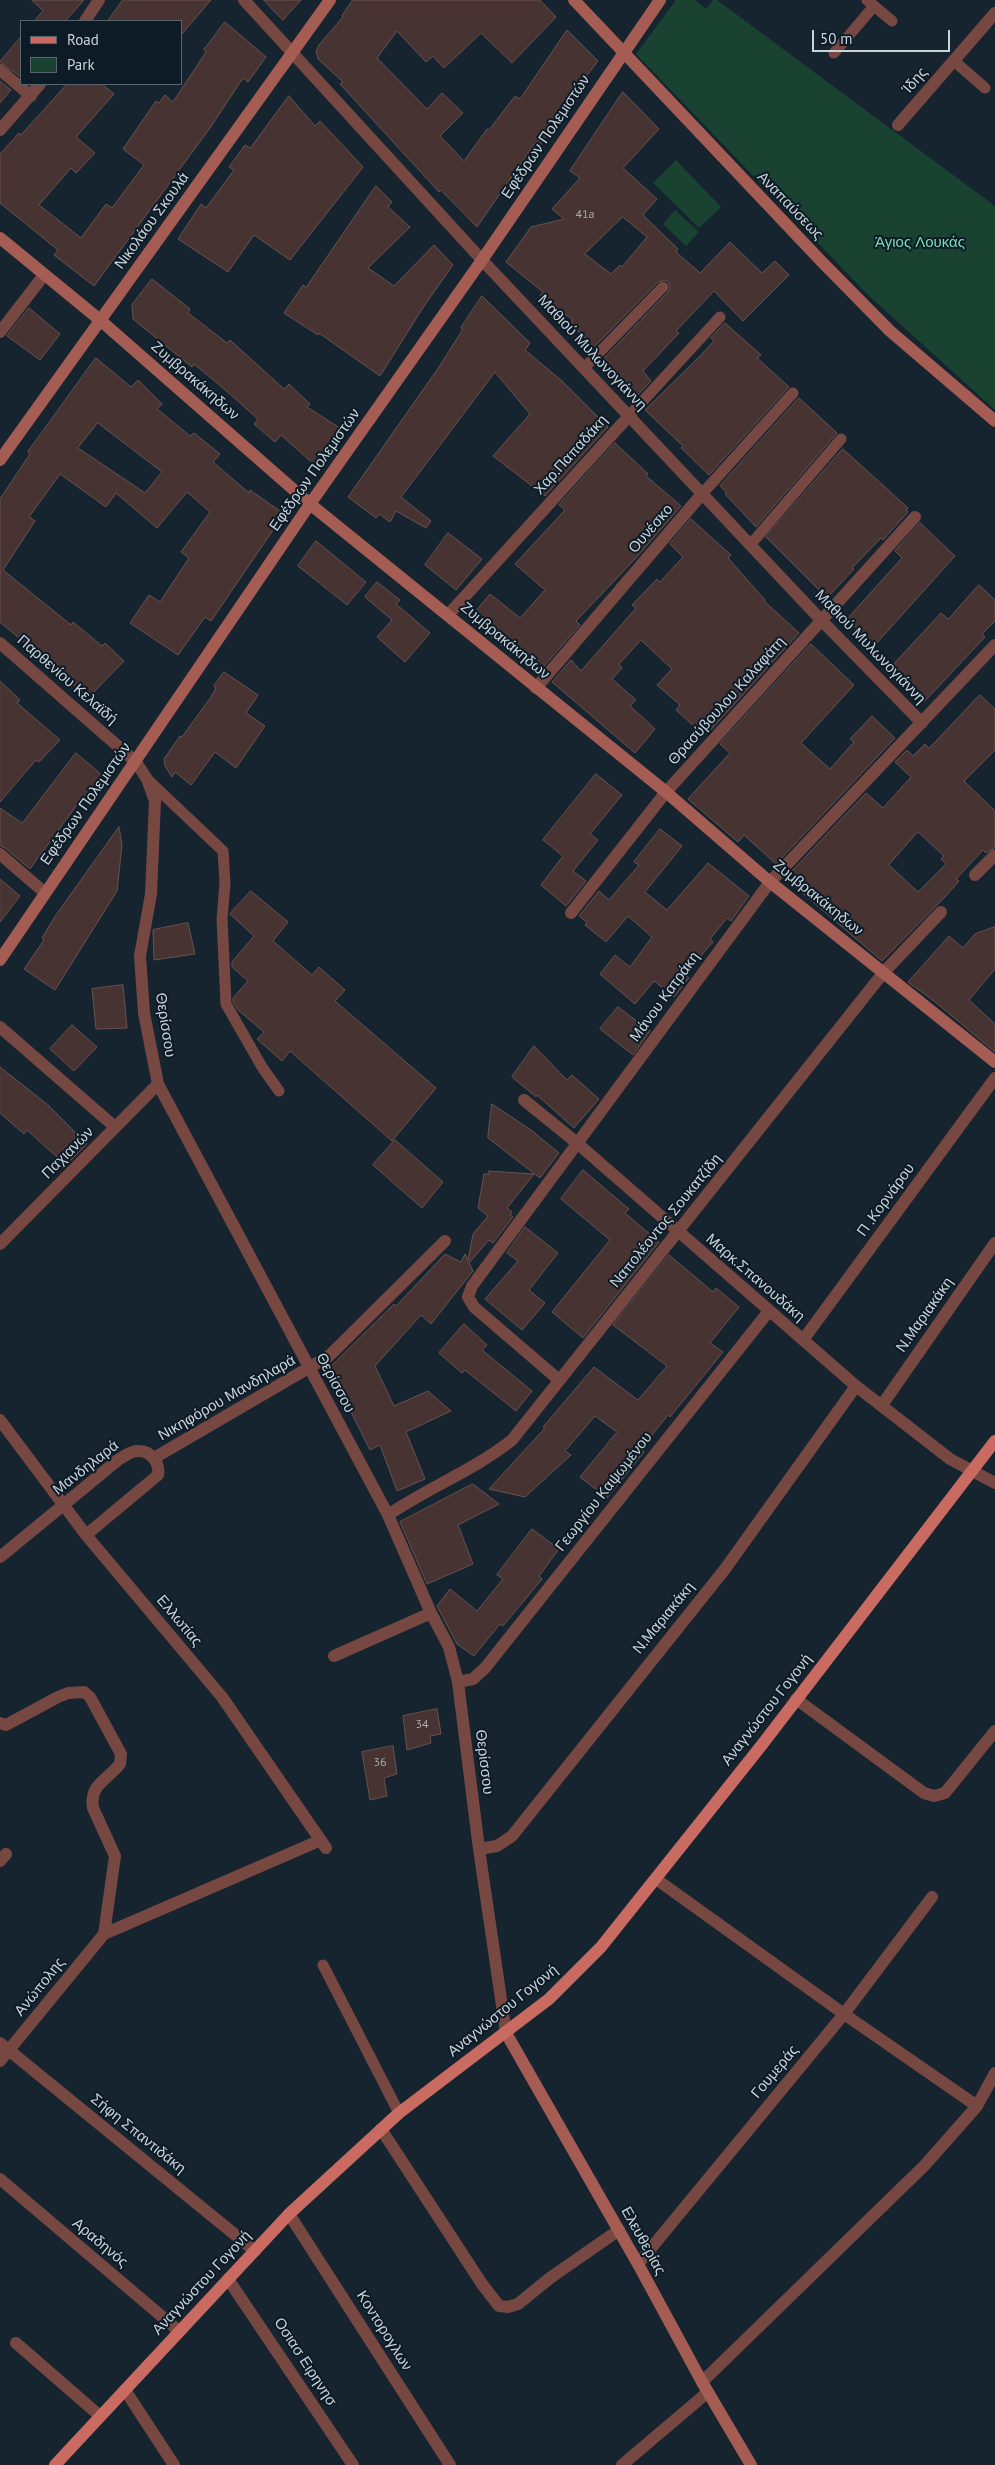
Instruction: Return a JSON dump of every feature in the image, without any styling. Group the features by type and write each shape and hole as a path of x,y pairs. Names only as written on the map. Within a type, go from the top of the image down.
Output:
{"main road":[{"name":"Αναγνώστου Γογονή","path":"55,2465 289,2214 399,2113 549,1999 601,1947 656,1879 995,1441"}],"street":[{"path":"86,20 99,0"},
{"name":"Μαθιού Μυλωνογιάννη","path":"244,0 294,52 482,260 821,620 922,723"},
{"name":"Νικολάου Σκουλά","path":"0,460 330,0"},
{"name":"Αναπαύσεως","path":"574,0 890,331 995,422"},
{"name":"Εφέδρων Πολεμιστών","path":"0,960 44,892 136,762 310,504 482,260 660,0"},
{"name":"Ίδης","path":"898,125 995,13"},
{"path":"0,70 31,96"},
{"path":"0,130 39,85"},
{"name":"Ζυμβρακάκηδων","path":"0,238 100,320 310,504 666,792 770,882 995,1062"},
{"path":"0,332 44,275"},
{"name":"Χαρ.Παπαδάκη","path":"448,615 629,416"},
{"name":"Ουνέσκο","path":"536,688 702,494"},
{"name":"Θρασύβουλου Καλαφάτη","path":"571,913 666,792 915,517"},
{"name":"Παρθενίου Κελαϊδή","path":"0,643 136,762"},
{"name":"Μάνου Κατράκη","path":"559,1380 474,1307 468,1297 472,1286 770,882 995,645"},
{"name":"Θερίσσου","path":"136,762 147,779 155,800 155,840 151,894 140,956 144,1013 158,1084 388,1515 431,1613 450,1648 458,1682 479,1849 506,2032"},
{"path":"0,854 44,892"},
{"path":"975,875 995,855"},
{"name":"Ναπολέοντος Σουκατζίδη","path":"388,1515 420,1494 489,1458 512,1440 679,1233 884,972 941,912"},
{"path":"0,1027 115,1127"},
{"name":"Π .Κορνάρου","path":"803,1340 995,1078"},
{"name":"Παχιανών","path":"0,1244 158,1084"},
{"name":"Μαρκ.Σπανουδάκη","path":"524,1100 577,1143 856,1386 950,1459 995,1483"},
{"name":"Νικηφόρου Μανδηλαρά","path":"154,1458 309,1370 330,1356 445,1241"},
{"name":"Ν.Μαριακάκη","path":"882,1405 995,1243"},
{"name":"Γεωργίου Καψωμένου","path":"458,1682 473,1679 485,1668 769,1311"},
{"name":"Ν.Μαριακάκη","path":"479,1849 497,1846 512,1836 725,1569 856,1386"},
{"name":"Ελλωτίας","path":"0,1420 86,1535 222,1697 324,1844 104,1934"},
{"name":"Μανδηλαρά","path":"0,1557 65,1506 118,1460 135,1450 145,1452 154,1458"},
{"path":"86,1535 158,1475 159,1467 154,1458"},
{"path":"334,1656 431,1613"},
{"path":"0,1723 6,1725 68,1693 84,1692 90,1697 121,1754 120,1764 93,1791 92,1799 93,1808 115,1856 104,1934"},
{"path":"796,1699 924,1792 934,1796 945,1793 995,1731"},
{"path":"656,1879 844,2014 977,2106"},
{"name":"Γουμεράς","path":"638,2264 844,2014 932,1897"},
{"name":"Ανώπολης","path":"0,2061 5,2047 104,1934"},
{"name":"Ελευθερίας","path":"506,2032 619,2230 705,2387 751,2465"},
{"name":"Σήφη Σπαντιδάκη","path":"5,2047 255,2251"},
{"path":"622,2465 705,2387 925,2165 977,2106 995,2073"},
{"path":"381,2130 482,2284 499,2306 508,2307 518,2304 619,2230"},
{"name":"Αραδηνός","path":"0,2179 178,2331"},
{"name":"Κοντορογλων","path":"289,2214 450,2465"},
{"name":"Οσιασ Ειρηνησ","path":"228,2279 353,2465"},
{"path":"16,2343 100,2416"},
{"path":"125,2390 174,2465"}],"lane":[{"path":"834,53 870,3 892,21"},
{"path":"954,61 985,88"},
{"path":"584,368 663,287"},
{"name":"Χαρ.Παπαδάκη","path":"629,416 720,317"},
{"name":"Ουνέσκο","path":"702,494 793,393"},
{"path":"751,544 841,439"},
{"path":"147,779 223,851 225,883 222,919 226,1004 262,1067 279,1091"},
{"path":"323,1965 399,2113"}],"green space":[{"name":"Άγιος Λουκάς","path":"676,0 695,0 706,9 713,0 717,0 995,206 995,410 867,294 636,54"},
{"path":"676,160 721,207 699,228 653,183"},
{"path":"675,210 699,232 686,246 663,224"}],"building":[{"path":"32,0 84,0 66,20 35,20 43,11"},
{"path":"123,0 211,0 182,34 182,20 109,20"},
{"path":"264,0 301,0 283,20"},
{"path":"353,0 540,0 556,17 512,63 481,33 444,68 433,56 426,62 397,31 377,58 427,109 442,93 463,113 440,136 464,161 487,129 489,130 515,96 520,99 567,30 598,61 571,96 540,146 535,143 477,227 441,190 439,192 340,84 343,82 318,59 316,51 319,45 343,17"},
{"path":"225,22 266,57 248,82 243,78 210,128 94,286 54,255 58,250 0,203 0,154 19,133 21,135 66,85 103,85 114,94 76,137 95,153 76,173 71,168 39,205 81,238 106,204 112,208 144,165 123,149 156,101 159,103 165,95 173,102 206,52 204,50"},
{"path":"20,38 20,76 0,62"},
{"path":"0,81 11,90 0,103"},
{"path":"623,92 659,129 623,168 657,199 643,215 678,249 676,252 700,273 730,242 762,273 775,261 789,275 743,321 714,291 676,331 679,333 643,371 651,381 634,399 600,365 606,359 605,357 668,292 670,288 669,282 664,280 658,282 594,347 570,323 573,320 540,296 543,292 506,262 531,227 564,219 552,209 580,178 570,171","holes":["623,217 647,237 622,267 620,265 611,274 585,254"]},
{"path":"289,96 315,126 320,121 363,167 290,260 254,235 228,272 178,239 201,204 206,208 234,170 229,167 245,145 250,148"},
{"path":"376,186 392,202 388,207 410,227 368,268 394,286 434,245 453,265 424,306 380,376 319,333 318,335 284,313 303,285 306,287"},
{"path":"152,279 190,309 188,313 227,343 230,340 284,389 289,384 310,404 307,407 343,430 317,467 281,435 275,442 254,424 258,419 223,388 194,364 192,367 133,319 132,305"},
{"path":"482,296 530,343 525,350 562,381 608,427 545,496 493,456 530,414 495,372 401,497 431,521 426,528 396,511 390,522 379,514 376,518 348,497 439,367"},
{"path":"29,308 60,334 40,360 7,336"},
{"path":"725,323 761,355 757,358 789,387 709,475 681,448 683,446 645,410 714,341 711,338"},
{"path":"96,358 131,387 138,380 162,404 157,409 190,436 194,433 220,454 213,462 249,493 250,490 284,514 211,621 205,617 178,655 130,623 149,595 160,602 189,558 181,552 210,512 187,492 157,528 116,493 106,507 60,474 29,517 35,521 3,570 71,625 73,622 102,646 105,643 124,661 88,698 60,673 58,675 41,660 43,658 0,622 0,499 30,454 28,452","holes":["98,423 162,472 145,493 78,448"]},
{"path":"799,398 837,433 756,527 725,494 727,493 720,486"},
{"path":"615,443 648,474 646,476 681,506 635,559 576,621 580,625 538,673 505,643 502,646 470,618 490,594 520,618 545,590 515,564 565,510 559,505"},
{"path":"843,449 908,508 906,510 908,512 883,540 881,538 852,568 854,569 827,598 766,537"},
{"path":"691,519 731,555 728,558 764,601 799,633 708,733 704,735 676,710 680,705 657,685 672,669 641,640 619,664 622,668 612,679 636,700 630,706 655,729 635,753 552,682 571,660 581,671 636,608 632,605 657,579 660,582 683,557 670,544"},
{"path":"920,523 955,556 875,645 847,619 902,558 895,551"},
{"path":"448,533 482,559 456,590 425,565"},
{"path":"316,541 366,582 347,605 298,566"},
{"path":"377,582 400,600 396,604 430,633 405,662 377,637 392,620 365,597"},
{"path":"979,585 995,600 995,621 982,634 985,637 924,702 889,669 941,613 948,619"},
{"path":"811,644 854,685 801,743 830,769 854,742 850,739 872,716 895,738 776,864 744,835 738,842 688,799 730,753 720,744"},
{"path":"224,672 258,695 246,713 265,726 236,768 215,752 191,785 175,772 172,777 165,766 164,759 211,697 216,688 214,686"},
{"path":"0,681 20,700 17,703 60,740 39,762 36,760 0,802"},
{"path":"980,695 995,709 995,750 964,781 995,811 995,847 986,853 983,850 956,879 959,881 944,898 882,961 792,884 795,881 788,875 866,793 883,808 911,777 895,762 907,750 913,756 925,744 929,748","holes":["918,832 944,856 941,859 946,864 918,892 889,865"]},
{"path":"76,753 103,776 83,800 82,798 30,869 0,846 0,808 22,823"},
{"path":"596,774 622,795 590,834 598,840 573,871 586,881 566,906 541,885 563,856 543,840"},
{"path":"119,827 122,845 117,891 55,990 24,969 44,940 42,938 56,915"},
{"path":"660,829 682,846 645,892 667,910 708,863 749,896 731,921 727,918 710,939 713,942 685,974 689,978 674,997 654,981 635,1004 600,974 615,955 630,967 652,937 628,916 606,942 585,925 587,922 579,916 599,891 609,900 639,865 634,862"},
{"path":"0,879 20,896 0,922"},
{"path":"251,891 288,922 273,941 312,975 319,967 345,990 335,1001 436,1088 392,1141 290,1051 282,1061 257,1039 264,1032 238,1010 233,1002 233,998 248,981 232,967 232,962 254,936 230,914"},
{"path":"188,923 195,954 154,960 153,930"},
{"path":"995,927 995,969 969,1000 995,1024 995,1052 908,982 949,936 963,948 975,934"},
{"path":"123,985 127,1028 96,1029 92,989"},
{"path":"618,1007 650,1031 633,1055 600,1029"},
{"path":"72,1025 97,1047 74,1071 50,1049"},
{"path":"534,1046 567,1080 572,1075 599,1099 574,1128 537,1095 536,1097 512,1077"},
{"path":"0,1067 48,1105 87,1144 66,1165 27,1130 24,1134 0,1113"},
{"path":"492,1104 531,1130 559,1153 540,1178 488,1138"},
{"path":"395,1140 443,1182 422,1208 373,1165"},
{"path":"583,1170 629,1209 625,1213 659,1242 583,1338 552,1312 610,1240 561,1199"},
{"path":"489,1171 534,1174 507,1208 512,1212 510,1215 513,1217 493,1243 489,1240 469,1263 473,1271 431,1324 421,1315 375,1366 394,1406 428,1391 451,1411 406,1432 425,1479 397,1491 380,1445 370,1450 329,1368 394,1304 396,1306 445,1254 461,1262 465,1254 468,1260 473,1234 488,1216 478,1208 484,1174 489,1174"},
{"path":"525,1227 558,1253 529,1290 545,1303 522,1330 485,1299 518,1261 507,1253"},
{"path":"669,1255 713,1292 716,1288 739,1307 710,1343 723,1352 670,1417 668,1415 641,1449 644,1452 607,1498 580,1477 617,1432 595,1416 565,1451 571,1455 525,1497 489,1489 545,1428 543,1427 594,1367 638,1400 667,1366 613,1325"},
{"path":"464,1324 487,1345 482,1350 532,1391 516,1411 465,1370 462,1373 439,1353"},
{"path":"473,1484 499,1504 458,1525 473,1564 427,1584 400,1522"},
{"path":"532,1529 559,1549 539,1576 542,1579 503,1626 500,1624 474,1656 457,1644 437,1606 450,1589 477,1611 503,1579 497,1575"},
{"path":"437,1709 441,1734 430,1736 431,1743 407,1750 403,1716"},
{"path":"393,1746 397,1774 384,1778 387,1796 370,1800 362,1752"}]}
